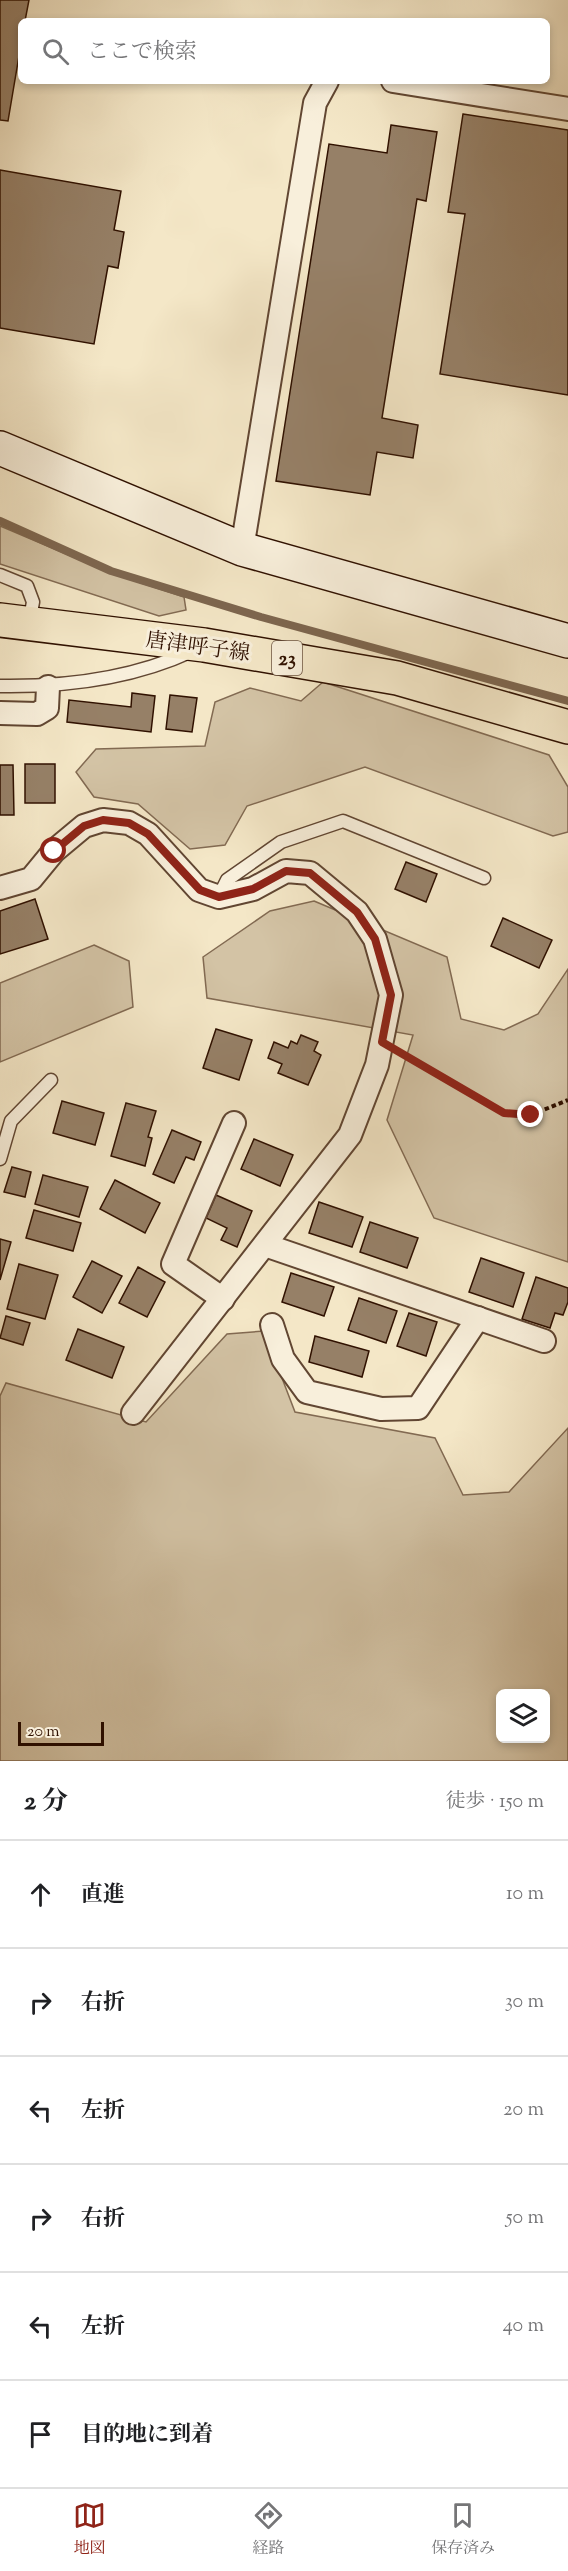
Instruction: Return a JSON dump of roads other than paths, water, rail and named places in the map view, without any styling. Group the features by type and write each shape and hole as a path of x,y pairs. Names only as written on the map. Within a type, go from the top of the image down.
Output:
{"main road":[{"name":"唐津呼子線","path":"14,622 204,645 397,678 568,728"}],"street":[{"path":"242,549 315,103 325,84"},
{"path":"412,84 568,108"},
{"path":"0,448 242,549 568,641"},
{"path":"0,713 37,714 46,708 48,687"},
{"path":"0,888 31,879 54,851 84,826 103,820 129,823 148,834 200,890 219,897 253,889 286,871 310,873 357,912 375,939 391,995 378,1065 350,1135 133,1413"},
{"path":"223,1299 173,1264 234,1122"},
{"path":"265,1245 544,1341"},
{"path":"272,1325 283,1359 307,1392 381,1410 418,1408 478,1318"}],"lane":[{"path":"0,575 27,586 33,602 14,622"},
{"path":"0,686 48,687 94,681 164,664 204,645"},
{"path":"219,897 227,880 281,842 343,821 484,878"},
{"path":"0,1159 11,1121 51,1080"}],"waterway":[{"path":"0,521 111,571 261,617 568,701"}]}
